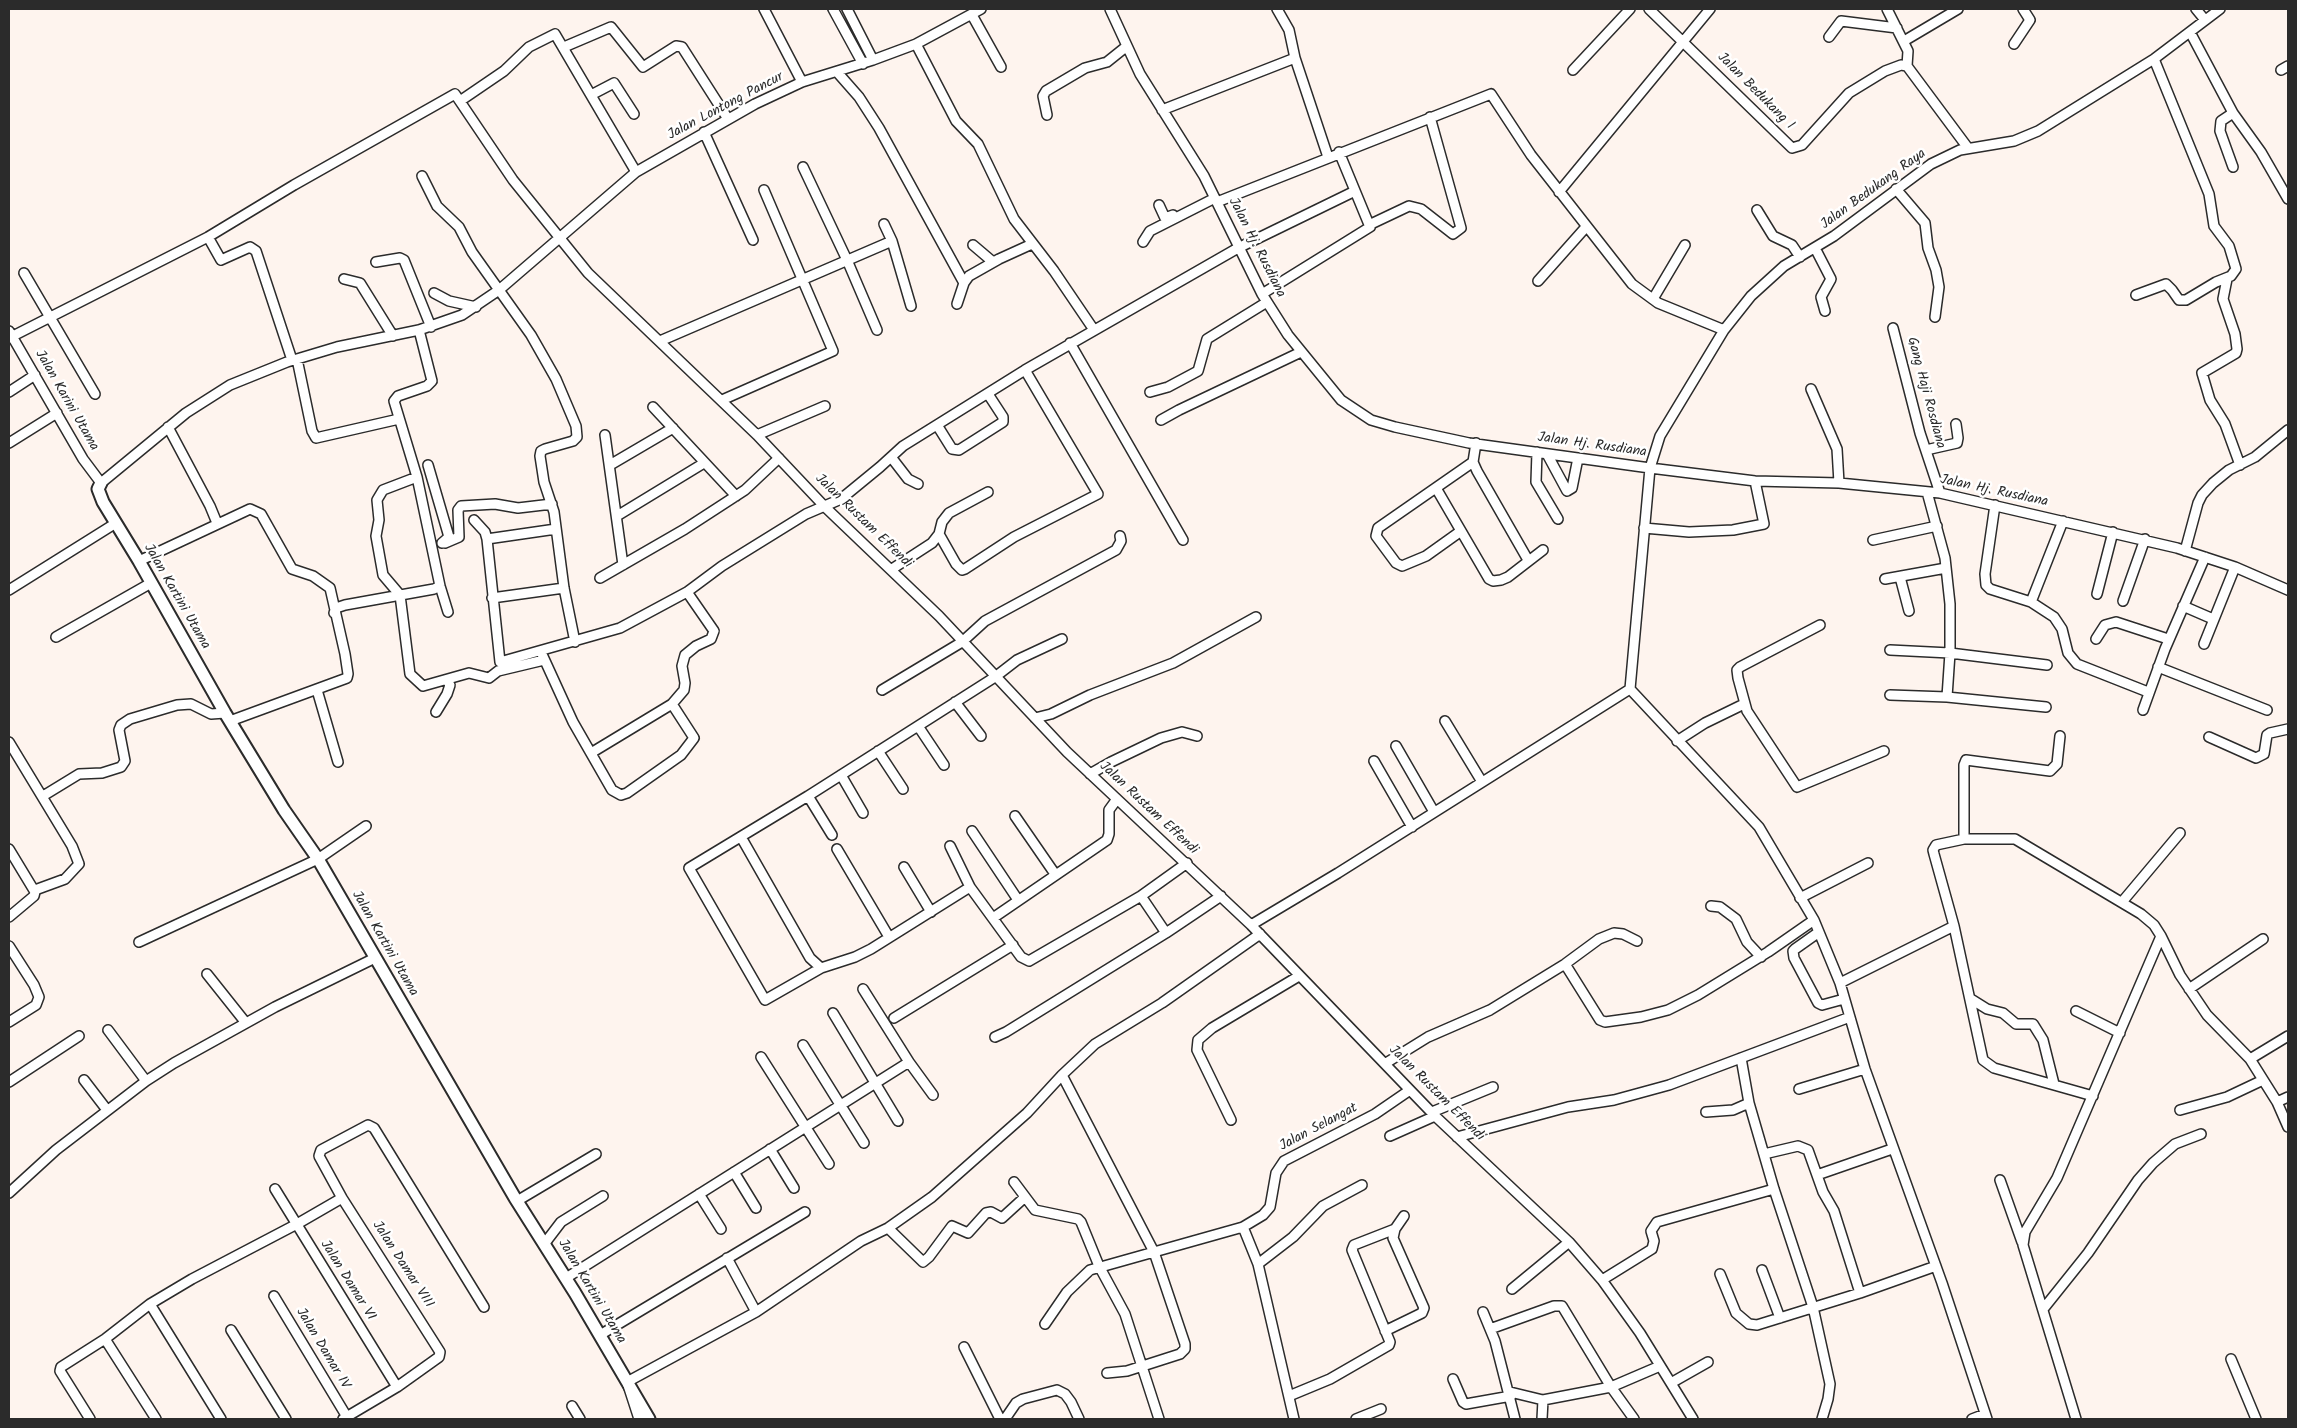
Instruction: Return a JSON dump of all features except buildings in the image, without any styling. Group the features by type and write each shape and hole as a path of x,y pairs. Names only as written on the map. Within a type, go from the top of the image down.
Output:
{"street":[{"path":"764,9 802,82"},
{"path":"834,9 861,64"},
{"path":"847,9 874,60"},
{"name":"Jalan Lontong Pancur","path":"101,483 186,413 230,385 294,359 336,347 431,327 462,315 499,290 636,172 704,132 802,82 874,60 916,44 981,9"},
{"name":"Jalan Hj. Rusdiana","path":"1110,9 1140,74 1204,176 1238,248 1265,298 1288,335 1341,400 1371,420 1395,427 1476,443 1650,468 1755,481 1839,483 1940,494 2145,539 2235,567 2288,590"},
{"path":"1277,9 1286,24 1295,58 1328,158"},
{"path":"1573,70 1630,9"},
{"name":"Jalan Bedukang I","path":"1649,9 1684,41 1788,145 1795,148 1802,145 1849,93 1885,71 1901,65 1907,66"},
{"path":"1559,192 1710,9"},
{"path":"1887,9 1908,51 1907,66 1968,148"},
{"path":"1904,41 1958,9"},
{"path":"2014,44 2030,20 2023,9"},
{"path":"2196,9 2205,20"},
{"name":"Jalan Bedukang Raya","path":"1630,689 1650,468 1655,448 1670,419 1724,330 1766,281 1784,266 1815,248 1931,164 1968,148 1999,144 2028,136 2154,58 2220,9"},
{"path":"972,15 1001,67"},
{"path":"1830,37 1841,22 1897,28"},
{"path":"564,47 611,27 643,66 676,46 682,47 728,119"},
{"path":"2190,32 2232,113 2261,152 2288,199"},
{"path":"10,335 51,317 208,238 294,185 455,94 460,101 504,71 530,47 555,34 636,172"},
{"path":"916,44 956,121 978,144 1014,219 1094,330"},
{"path":"1047,115 1043,96 1046,91 1085,68 1107,62 1127,46"},
{"path":"1162,110 1295,58"},
{"path":"2154,58 2209,194 2214,226 2229,246 2236,268 2227,279 2223,289 2223,299 2238,349 2236,353 2202,373 2210,400 2225,424 2240,465"},
{"path":"839,71 879,128 970,277"},
{"path":"591,95 614,83 634,114"},
{"path":"1159,205 1165,218 1328,158 1339,152 1491,94 1531,155 1622,273 1653,299 1724,330"},
{"name":"Jalan Rustam Effendi","path":"460,101 513,180 588,273 722,400 825,506 892,569 1090,774 1251,925 1457,1137 1569,1242 1602,1280 1640,1333 1693,1419"},
{"path":"2232,113 2222,121 2220,131 2233,167"},
{"path":"1150,392 1168,387 1198,371 1206,339 1370,227 1371,224 1409,206 1415,206 1451,233 1456,234 1461,228 1430,118"},
{"path":"704,132 753,240"},
{"path":"1339,152 1371,224"},
{"path":"802,167 847,260 877,330"},
{"path":"422,176 437,206 459,228 535,342 556,379 576,426 577,437 573,441 541,451 544,482 552,504 564,588 575,642"},
{"path":"1896,189 1925,223 1928,248 1936,270 1939,287 1935,317"},
{"path":"722,400 833,351 764,190"},
{"path":"417,477 383,490 377,500 379,520 376,536 385,578 400,595 410,674 423,686 469,673 489,678 498,671 575,642 620,628 687,592 722,566 806,514 841,499 902,446 1028,368 1238,248 1355,191"},
{"path":"1143,242 1150,231 1215,198"},
{"path":"1757,210 1773,236 1792,245 1800,257"},
{"path":"884,224 892,241 911,306"},
{"path":"1538,281 1586,227"},
{"path":"208,238 221,260 250,247 256,251 294,359 312,431 316,438 399,419"},
{"path":"660,341 892,241"},
{"path":"957,304 970,277 993,262 1032,244"},
{"path":"973,245 993,262"},
{"path":"1653,299 1685,245"},
{"path":"1815,248 1831,279 1821,297 1825,311"},
{"path":"376,262 402,258 404,260 431,327"},
{"path":"24,273 95,394"},
{"path":"344,279 360,283 393,336"},
{"path":"2136,295 2166,284 2179,300 2186,300 2216,282 2227,279"},
{"path":"434,293 449,301 476,307"},
{"name":"Gang Haji Rosdiana","path":"1893,328 1940,494"},
{"path":"419,330 432,381 427,386 395,398 399,419 417,477 440,586 448,612"},
{"name":"Jalan Karini Utama","path":"10,335 83,459 101,483"},
{"path":"1070,343 1182,540"},
{"path":"1161,420 1301,352"},
{"path":"939,534 956,564 962,570 1014,537 1098,494 1028,368"},
{"path":"9,392 35,375"},
{"path":"1811,389 1837,449 1839,483"},
{"path":"937,425 952,449 959,450 1003,422 1003,417 988,394"},
{"path":"757,435 825,406"},
{"path":"653,407 736,496"},
{"path":"9,443 57,413"},
{"path":"1926,450 1957,443 1956,424"},
{"path":"168,427 217,523"},
{"path":"610,464 672,428"},
{"path":"2185,551 2198,503 2213,482 2254,457 2288,430"},
{"path":"605,435 623,565"},
{"path":"1476,443 1473,462 1528,560"},
{"path":"1537,452 1536,482 1558,519"},
{"path":"1547,454 1567,491 1572,488 1578,458"},
{"path":"891,457 908,478 918,484"},
{"path":"600,578 736,496 779,458"},
{"path":"1461,531 1426,556 1407,565 1396,563 1377,540 1376,536 1378,528 1473,462"},
{"path":"616,516 704,463"},
{"path":"428,465 449,537 445,543"},
{"path":"1644,528 1689,532 1733,530 1764,524 1755,481"},
{"name":"Jalan Kartini Utama","path":"101,483 98,489 100,496 228,717 284,810 318,860 517,1202 566,1278 649,1419"},
{"path":"1436,488 1493,581 1501,580 1543,550"},
{"path":"892,569 932,543 939,534 942,522 948,513 988,492"},
{"path":"1927,492 1938,526 1946,568 1951,621 1946,697"},
{"path":"432,546 459,537 458,510 461,506 495,504 518,508 552,504"},
{"path":"1995,505 1984,574 1986,585 1990,589 2031,602 2058,623 2068,652 2077,664 2148,692"},
{"path":"43,796 79,774 102,773 121,767 125,761 119,730 121,725 130,719 177,705 191,704 211,714 228,717 316,690 342,680 348,674 330,588 313,576 292,569 261,514 250,510 217,523 139,561"},
{"path":"474,520 485,532 487,538 500,662 542,656"},
{"path":"2031,602 2063,521"},
{"path":"9,590 116,523"},
{"path":"1873,540 1938,526"},
{"path":"487,538 556,529"},
{"path":"2097,594 2113,532"},
{"path":"882,690 962,642 985,621 1116,550 1121,542 1120,536"},
{"path":"2123,601 2145,539"},
{"path":"2142,710 2182,606 2206,557"},
{"path":"2204,644 2235,567"},
{"path":"1885,580 1946,568"},
{"path":"1900,577 1909,611"},
{"path":"56,637 151,583"},
{"path":"334,613 336,608 345,604 434,589 440,586"},
{"path":"492,598 564,588"},
{"path":"591,753 672,704 684,690 685,683 682,666 685,654 711,639 714,631 687,592"},
{"path":"2182,606 2213,619"},
{"path":"1035,718 1051,714 1090,695 1173,663 1256,617"},
{"path":"2096,638 2105,625 2116,622 2168,640"},
{"path":"1820,625 1740,667 1737,674 1744,704 1751,719 1797,787 1884,751"},
{"path":"970,887 855,957 821,968 765,1000 689,868 808,796 995,677 1017,660 1062,639"},
{"path":"1890,650 1950,653 2047,665"},
{"path":"542,656 573,722 612,790 621,795 681,755 693,741 693,735 672,704"},
{"path":"2158,667 2266,710"},
{"path":"436,712 447,694 450,685 447,680"},
{"path":"1251,925 1412,827 1630,689 1759,827 1814,920 1840,983 1865,1069 1892,1149 1936,1266 1986,1417 1972,1419"},
{"path":"316,690 338,762"},
{"path":"1890,695 1946,697 2046,707"},
{"path":"955,702 981,736"},
{"path":"1677,741 1705,723 1744,704"},
{"path":"1445,721 1482,782"},
{"path":"918,726 944,765"},
{"path":"2209,737 2256,758 2264,754 2267,736 2276,731 2288,730"},
{"path":"1090,774 1161,738 1182,732 1198,736"},
{"path":"1964,839 1964,762 1969,759 2050,771 2057,764 2060,736"},
{"path":"9,742 72,846 78,864 64,879 35,890"},
{"path":"1396,746 1434,812"},
{"path":"878,751 903,789"},
{"path":"1374,761 1412,827"},
{"path":"841,775 863,813"},
{"path":"808,796 832,835"},
{"path":"993,918 1107,840 1109,834 1109,810 1116,799"},
{"path":"1015,816 1055,874"},
{"path":"139,942 318,860 366,826"},
{"path":"972,831 1018,900"},
{"path":"2122,902 2180,833"},
{"path":"741,837 805,950 815,964 821,968"},
{"path":"2093,1096 1986,1064 1981,1055 1971,999 1954,926 1933,850 1936,845 1964,839 2009,838 2021,842 2148,919 2161,936 2189,989 2207,1014 2250,1059 2277,1102 2288,1127"},
{"path":"950,846 970,887 1021,957 1029,961 1141,896 1187,863"},
{"path":"9,849 35,890 34,896 9,917"},
{"path":"837,849 889,937"},
{"path":"1800,898 1868,863"},
{"path":"904,867 931,912"},
{"path":"1141,896 1166,933"},
{"path":"995,1037 1166,933 1220,896"},
{"path":"1711,906 1720,907 1736,920 1747,942 1761,956"},
{"path":"1565,964 1598,1018 1605,1022 1641,1017 1668,1010 1698,995 1814,920"},
{"path":"1840,983 1954,926"},
{"path":"1819,932 1793,951 1794,958 1818,1003 1822,1005 1844,999"},
{"path":"639,1419 627,1382 756,1312 860,1241 888,1228 932,1197 1028,1114 1062,1075 1095,1044 1162,1003 1260,934"},
{"path":"1386,1063 1435,1034 1490,1010 1565,964 1599,939 1614,934 1623,934 1637,941"},
{"path":"2023,1245 2026,1228 2057,1178 2161,936"},
{"path":"2189,989 2263,939"},
{"path":"894,1018 1013,945"},
{"path":"9,946 39,997 36,1005 9,1022"},
{"path":"9,1193 56,1150 146,1081 246,1023 375,958"},
{"path":"208,974 246,1023"},
{"path":"1231,1120 1197,1050 1198,1040 1212,1028 1299,976"},
{"path":"863,989 909,1062 933,1095"},
{"path":"1971,999 1988,1009 2003,1013 2016,1024 2033,1024 2044,1040 2054,1084"},
{"path":"2076,1011 2120,1033"},
{"path":"833,1013 898,1121"},
{"path":"1457,1137 1568,1107 1614,1100 1669,1085 1850,1017"},
{"path":"108,1030 146,1081"},
{"path":"9,1082 79,1036"},
{"path":"2250,1059 2288,1036"},
{"path":"803,1045 864,1143"},
{"path":"761,1057 830,1164"},
{"path":"1741,1058 1749,1103 1774,1189 1814,1307 1830,1384 1828,1400 1822,1419"},
{"path":"566,1278 909,1062"},
{"path":"1799,1089 1865,1069"},
{"path":"1062,1075 1154,1252 1185,1344 1180,1354 1127,1371 1107,1372"},
{"path":"84,1080 107,1110"},
{"path":"2180,1110 2227,1097 2264,1080"},
{"path":"1390,1136 1493,1087"},
{"name":"Jalan Selangat","path":"1099,1266 1242,1227 1270,1207 1276,1173 1284,1160 1375,1114 1410,1090"},
{"path":"2277,1102 2288,1097"},
{"path":"1706,1112 1733,1110 1749,1103"},
{"name":"Jalan Damar VIII","path":"397,1388 439,1357 438,1346 342,1198 320,1159 319,1153 368,1125 372,1126 391,1152 442,1243 484,1308"},
{"path":"2044,1308 2088,1253 2138,1180 2153,1163 2175,1144 2201,1134"},
{"path":"1764,1154 1798,1146 1805,1147 1826,1200 1834,1211 1860,1293"},
{"path":"770,1149 794,1188"},
{"path":"1817,1176 1892,1149"},
{"path":"517,1202 596,1154"},
{"path":"734,1172 756,1208"},
{"path":"9,1179 16,1186"},
{"path":"2000,1180 2044,1308 2076,1419"},
{"path":"1014,1182 1039,1212 1078,1219 1099,1266 1125,1314 1159,1419"},
{"path":"1258,1264 1293,1237 1323,1206 1362,1184"},
{"name":"Jalan Damar VI","path":"274,1189 397,1388"},
{"path":"1602,1280 1652,1249 1654,1240 1651,1230 1657,1222 1774,1189"},
{"path":"699,1194 721,1229"},
{"path":"545,1244 561,1222 603,1196"},
{"path":"888,1228 922,1262 929,1257 952,1226 968,1233 986,1213 991,1212 1002,1218 1026,1197"},
{"path":"90,1419 60,1369 105,1339 150,1304 192,1279 342,1198"},
{"path":"600,1335 805,1212"},
{"path":"1385,1331 1422,1312 1424,1308 1393,1238 1395,1228 1404,1216"},
{"path":"1242,1227 1258,1264 1294,1419"},
{"path":"1289,1396 1330,1379 1390,1344 1352,1250 1354,1246 1395,1228"},
{"path":"1512,1289 1569,1242"},
{"path":"727,1258 756,1312"},
{"path":"1045,1324 1067,1292 1090,1270 1099,1266"},
{"path":"1720,1274 1736,1313 1749,1324 1757,1325 1860,1293 1936,1266"},
{"path":"1762,1270 1780,1318"},
{"name":"Jalan Damar IV","path":"274,1296 345,1418"},
{"path":"150,1304 221,1419"},
{"path":"1490,1329 1554,1306 1562,1306 1611,1387 1634,1419"},
{"path":"1483,1312 1510,1394 1515,1419"},
{"path":"231,1330 286,1419"},
{"path":"105,1339 156,1419"},
{"path":"964,1347 1000,1419"},
{"path":"2231,1359 2256,1419"},
{"path":"1670,1383 1708,1362"},
{"path":"1453,1378 1466,1404 1510,1394 1543,1400 1611,1387 1660,1366"},
{"path":"345,1418 397,1388"},
{"path":"1005,1419 1016,1403 1022,1399 1057,1390 1065,1394 1079,1419"},
{"path":"1542,1419 1543,1400"},
{"path":"572,1406 580,1419"},
{"path":"1356,1419 1381,1409"}]}
